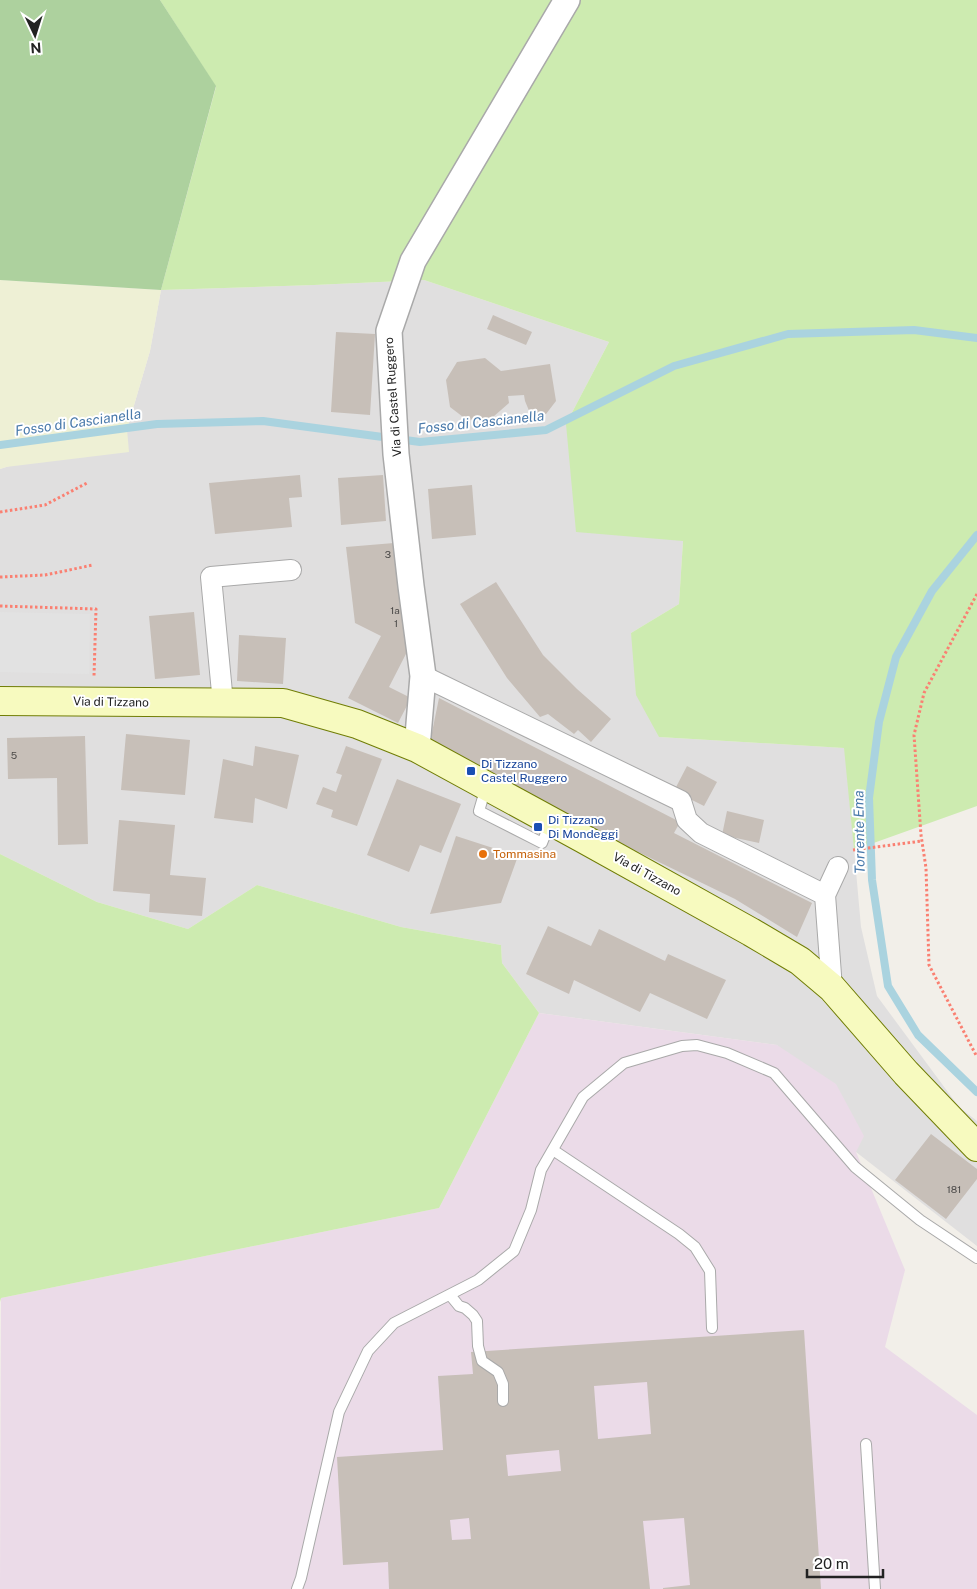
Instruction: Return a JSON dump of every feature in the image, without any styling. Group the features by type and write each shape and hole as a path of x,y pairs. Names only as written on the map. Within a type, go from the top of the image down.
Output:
{"main road":[{"name":"Via di Tizzano","path":"0,701 283,703 357,724 417,748 751,932 800,961 832,988 906,1073 977,1147"}],"street":[{"name":"Via di Castel Ruggero","path":"417,748 423,676 396,454 388,331 414,261 567,0"},
{"path":"223,703 211,577 291,570"},
{"path":"423,676 681,801 687,820 701,833 824,895"},
{"path":"832,988 824,895 838,867"}],"lane":[{"path":"296,1589 301,1578 339,1412 368,1351 394,1323 478,1280 514,1251 531,1210 541,1170 583,1097 624,1063 682,1046 696,1045 727,1053 774,1073 855,1168 920,1220 977,1258"},
{"path":"553,1150 695,1246 710,1271 712,1328"},
{"path":"450,1296 459,1306 465,1308 473,1315 477,1321 478,1346 482,1361 498,1372 503,1384 503,1401"},
{"path":"866,1444 875,1589"}],"path":[{"path":"0,512 45,505 87,483"},
{"path":"0,577 45,575 93,565"},
{"path":"977,594 924,693 914,735 922,841 926,868 929,965 977,1057"},
{"path":"0,606 96,609 93,701"},
{"path":"838,867 854,850 922,841"}],"shaded area":[{"path":"424,280 609,342 566,424 683,541 679,604 631,633 659,737 845,748 861,927 877,996 959,1107 977,1121 977,1246 856,1152 777,1045 539,1013 502,963 501,945 401,927 257,885 188,929 97,902 0,854 0,469 127,429 150,351 161,290"},
{"path":"0,612 90,614 89,674 0,672"},
{"path":"539,1013 777,1045 836,1084 864,1136 856,1152 905,1270 885,1347 977,1415 977,1589 0,1589 1,1298 439,1208"}],"green space":[{"path":"0,0 160,0 216,86 161,290 0,280"},
{"path":"160,0 977,0 977,806 854,850 844,748 659,737 636,695 631,633 679,604 683,541 576,532 566,424 609,342 424,280 161,290 216,87"},
{"path":"0,280 161,290 150,351 127,429 129,452 0,469"},
{"path":"0,854 97,902 188,929 257,885 401,927 501,945 502,963 539,1013 439,1208 1,1298 0,1302"}],"building":[{"path":"493,315 532,332 526,345 487,329"},
{"path":"336,332 375,334 370,415 331,412"},
{"path":"485,358 501,371 550,364 556,401 546,414 530,413 524,395 508,396 509,403 493,417 467,420 450,407 446,380 457,362"},
{"path":"300,475 302,497 289,498 292,527 215,534 209,483"},
{"path":"383,475 386,521 341,525 338,478"},
{"path":"472,485 476,535 432,539 428,489"},
{"path":"394,543 408,650 389,687 411,698 398,723 348,698 381,636 355,623 346,547"},
{"path":"496,582 543,655 611,719 591,742 578,730 574,734 548,714 540,717 507,678 460,604"},
{"path":"194,612 200,675 155,679 149,616"},
{"path":"239,635 286,638 283,684 237,681"},
{"path":"439,698 680,822 674,833 812,903 797,937 735,899 429,747"},
{"path":"126,734 190,740 185,795 121,790"},
{"path":"85,736 88,844 58,845 57,778 8,779 7,738"},
{"path":"255,746 299,755 287,809 255,798 253,823 214,818 223,759 253,766"},
{"path":"346,746 382,759 357,826 331,817 333,810 316,804 323,787 336,792 342,775 336,773"},
{"path":"687,766 717,782 704,806 674,791"},
{"path":"397,779 461,804 441,853 420,845 409,872 367,855"},
{"path":"727,811 764,820 759,843 722,835"},
{"path":"119,820 175,825 170,875 206,878 202,916 149,912 150,894 113,891"},
{"path":"456,836 518,856 501,903 430,914"},
{"path":"548,926 591,946 599,929 665,961 668,954 726,980 707,1019 650,993 640,1012 574,980 569,994 526,974"},
{"path":"931,1134 977,1169 977,1179 946,1219 895,1180"},
{"path":"804,1330 821,1589 663,1589 690,1585 684,1518 643,1521 650,1589 389,1589 388,1562 343,1565 337,1457 443,1450 438,1376 473,1374 471,1352","holes":["647,1382 651,1434 598,1439 594,1386","559,1450 561,1471 508,1476 506,1455","469,1518 471,1539 452,1540 450,1520"]}],"waterway":[{"name":"Fosso di Cascianella","path":"0,445 157,424 263,421 420,442 546,430 674,366 788,334 914,330 977,338"},
{"name":"Torrente Ema","path":"977,535 932,591 896,657 879,722 869,798 872,880 888,986 918,1035 977,1092"}],"place":[{"name":"Di Tizzano Castel Ruggero","path":"471,771"},
{"name":"Di Tizzano Di Mondeggi","path":"538,827"},
{"name":"Tommasina","path":"483,854"}]}
